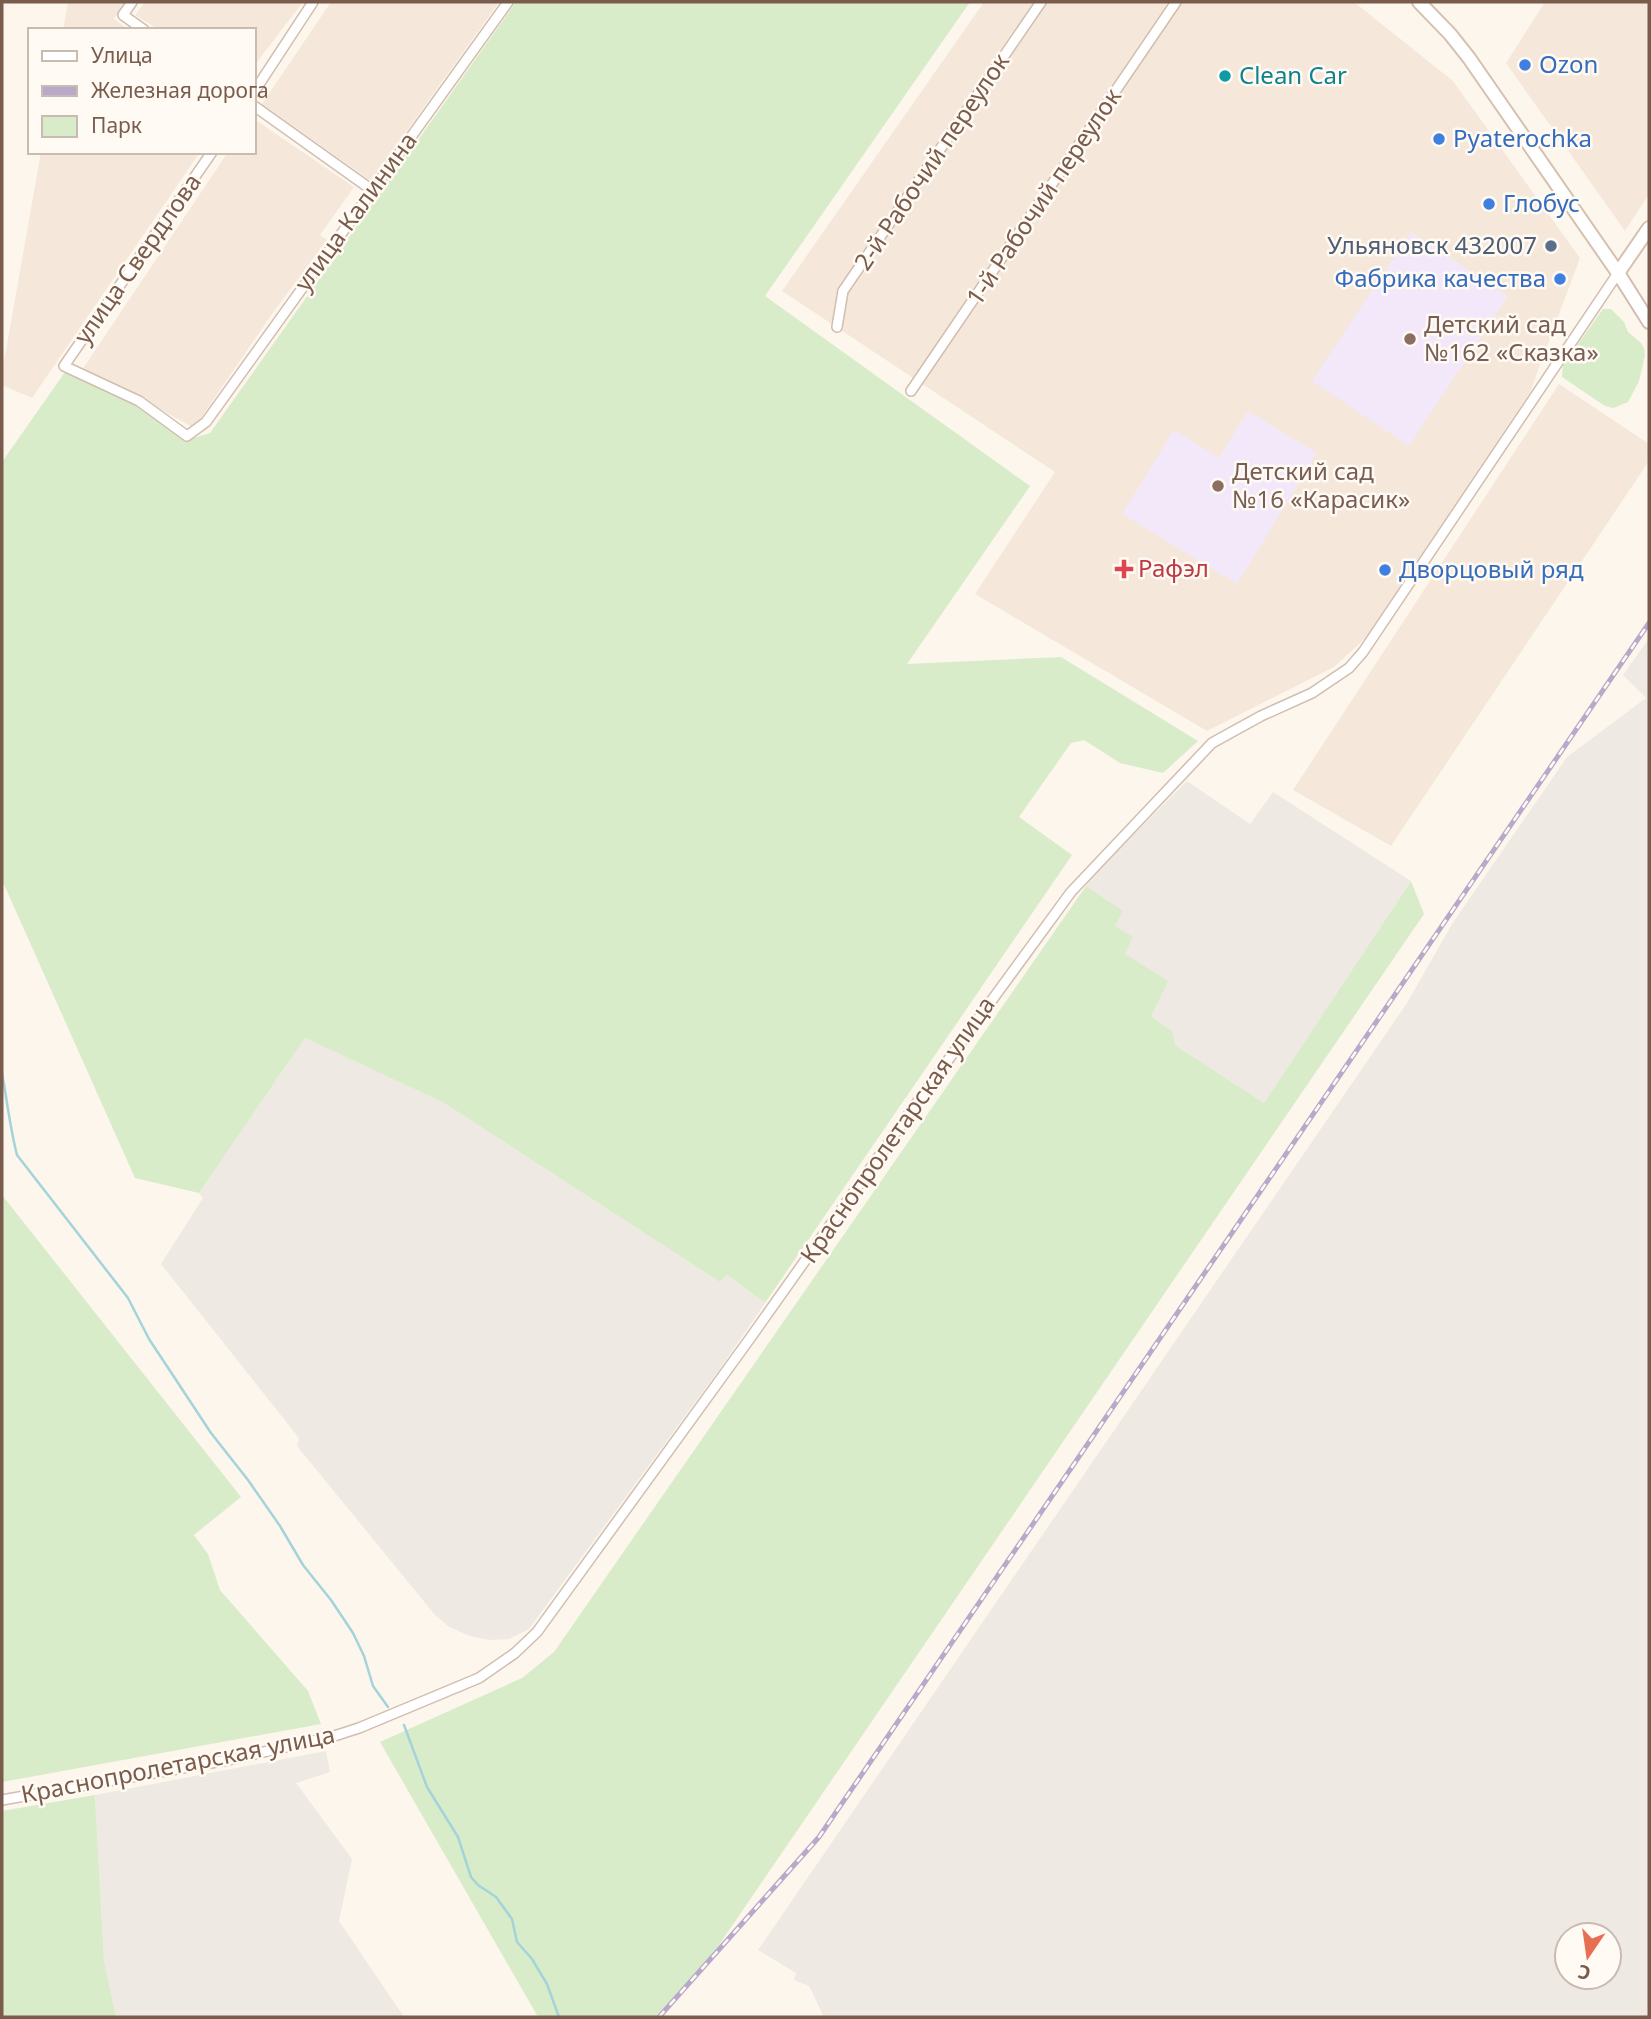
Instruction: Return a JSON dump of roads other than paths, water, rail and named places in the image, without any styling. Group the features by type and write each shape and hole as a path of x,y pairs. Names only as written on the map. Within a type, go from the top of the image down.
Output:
{"main road":[{"path":"1419,2 1469,58 1649,322"},
{"name":"Краснопролетарская улица","path":"1618,273 1649,229"}],"street":[{"path":"132,2 123,15 141,28"},
{"path":"256,89 313,2"},
{"name":"улица Калинина","path":"206,422 508,2"},
{"name":"2-й Рабочий переулок","path":"837,327 843,291 1041,2"},
{"name":"1-й Рабочий переулок","path":"911,391 1176,2"},
{"path":"256,107 372,190"},
{"name":"улица Свердлова","path":"206,422 187,436 139,401 64,366 211,154"},
{"name":"Краснопролетарская улица","path":"2,1800 228,1760 331,1737 479,1678 515,1653 537,1632 1071,892 1212,743 1261,716 1312,693 1349,667 1363,652 1618,273"}],"waterway":[{"path":"2,1073 17,1155 128,1298 149,1339 211,1433 248,1480 303,1565 331,1600 353,1633 364,1656 373,1686 388,1707"},
{"path":"404,1725 427,1787 458,1837 471,1877 496,1897 512,1919 517,1942 532,1959 547,1984 559,2017"}],"railway":[{"path":"659,2017 819,1837 1649,623"}],"place":[{"name":"Ozon","path":"1525,65"},
{"name":"Clean Car","path":"1225,76"},
{"name":"Pyaterochka","path":"1439,139"},
{"name":"Глобус","path":"1489,204"},
{"name":"Ульяновск 432007","path":"1551,246"},
{"name":"Фабрика качества","path":"1560,279"},
{"name":"Детский сад №162 «Сказка»","path":"1410,339"},
{"name":"Детский сад №16 «Карасик»","path":"1218,486"},
{"name":"Рафэл","path":"1124,569"},
{"name":"Дворцовый ряд","path":"1385,570"}]}
